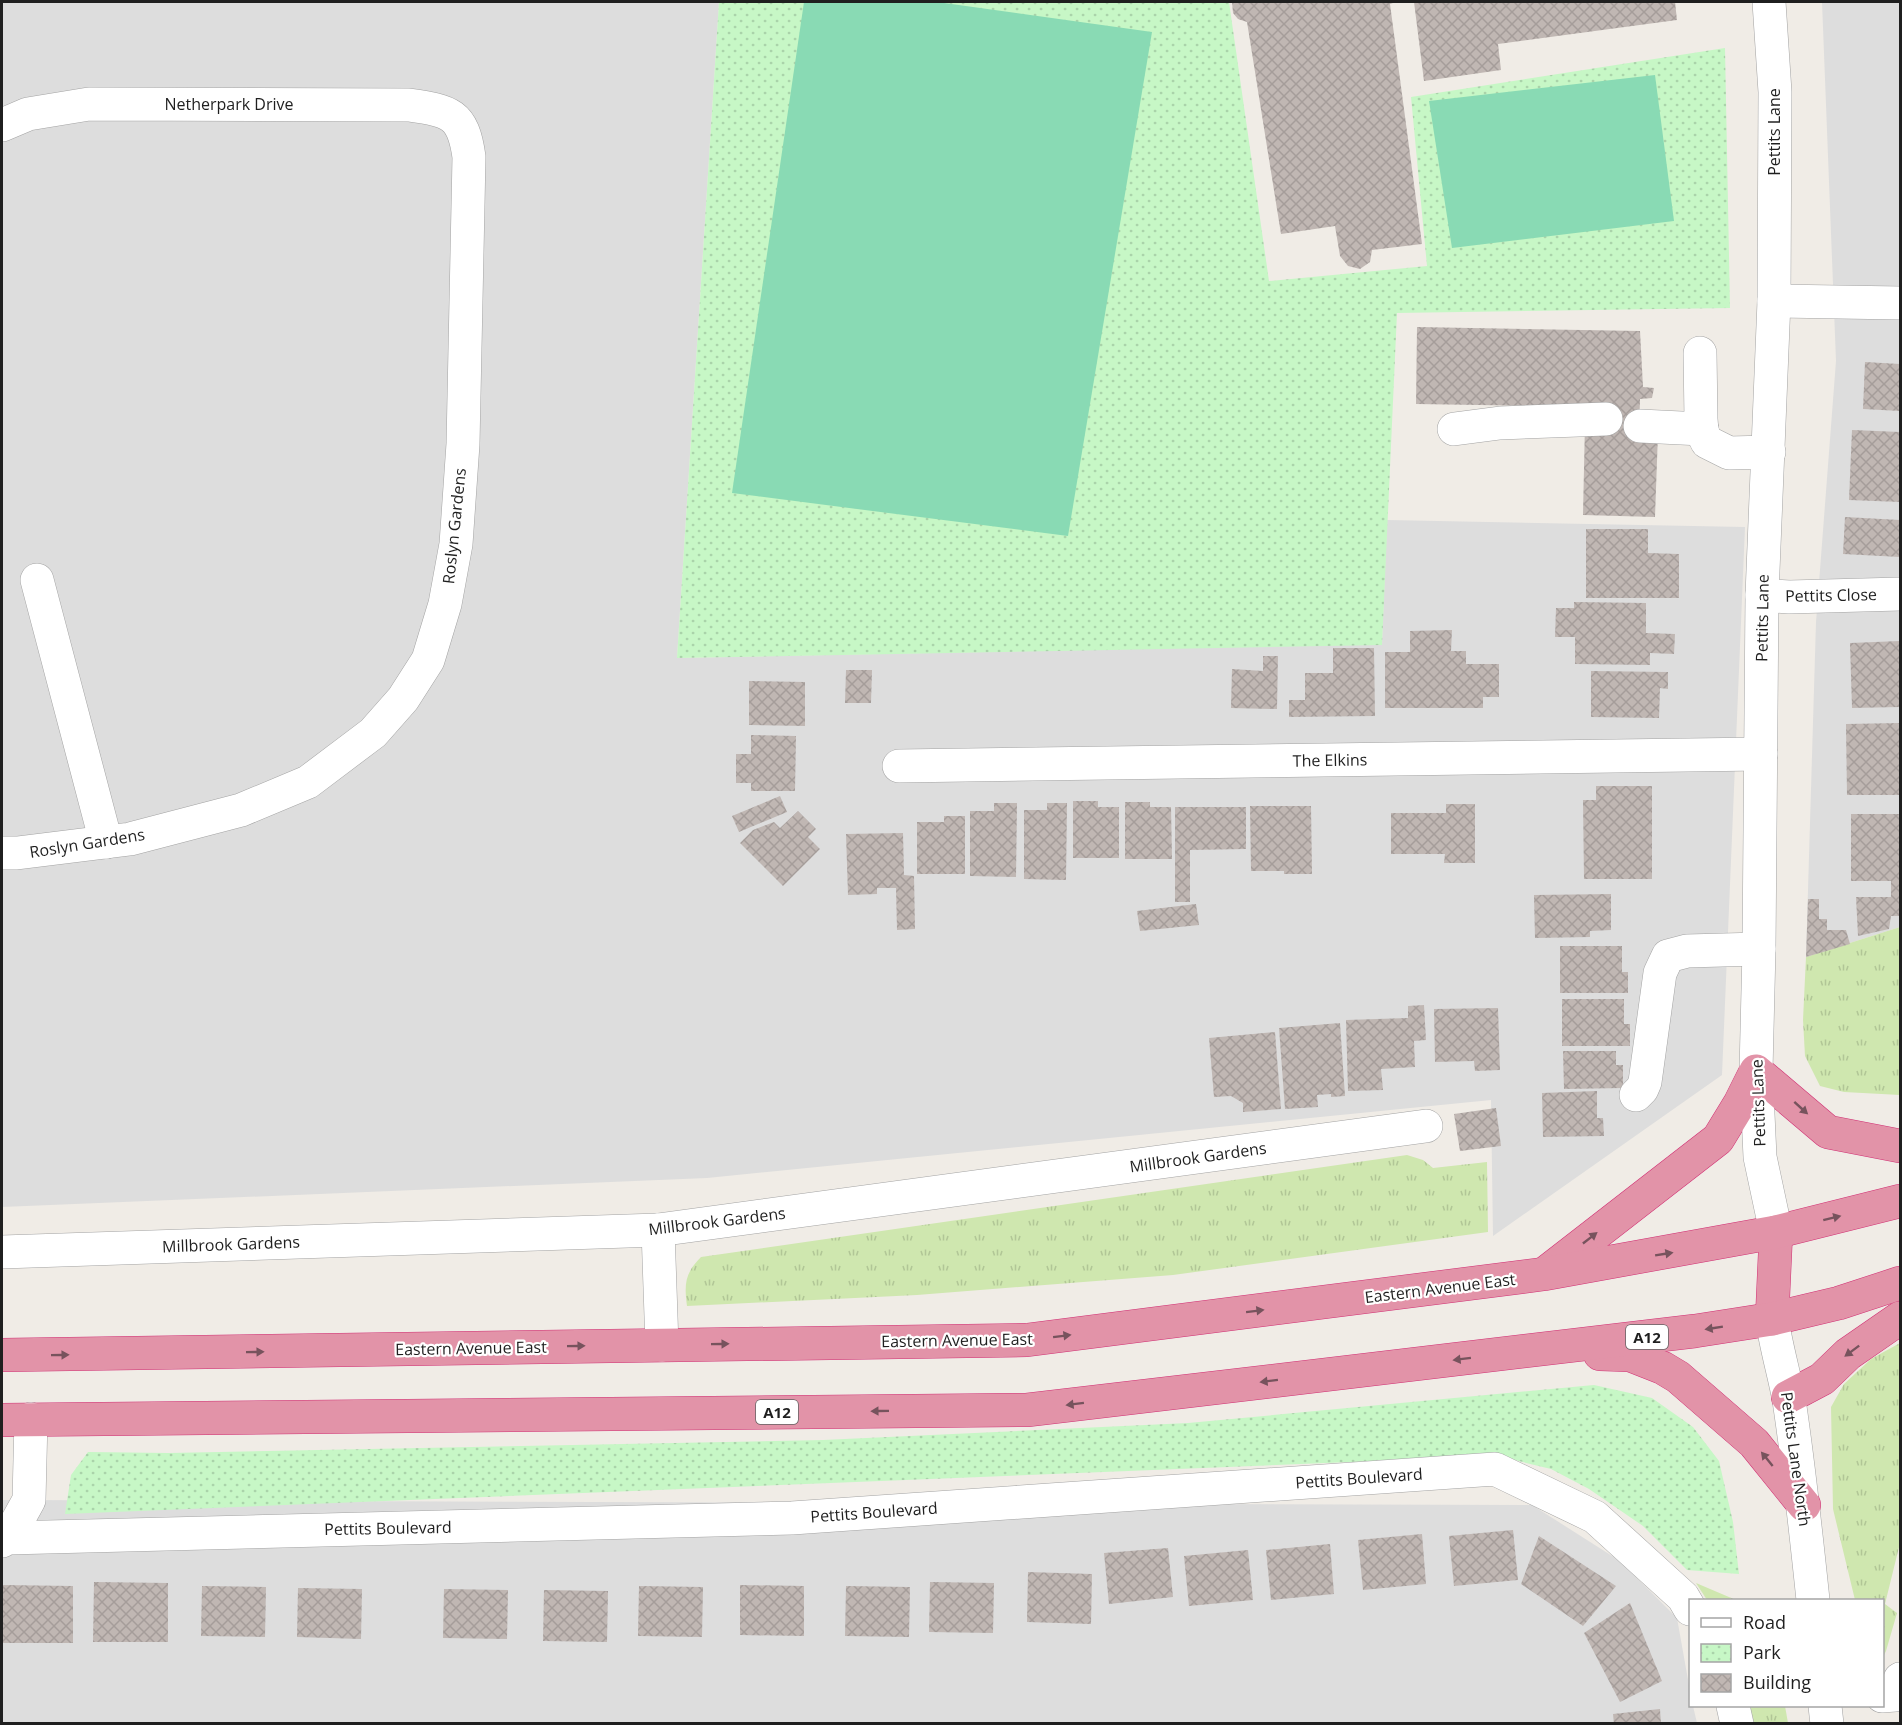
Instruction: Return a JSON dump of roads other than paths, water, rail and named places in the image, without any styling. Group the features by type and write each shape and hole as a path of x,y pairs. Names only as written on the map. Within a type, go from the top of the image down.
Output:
{"highway":[{"path":"1544,1274 1718,1139 1756,1071 1828,1132 1900,1146"},
{"name":"Eastern Avenue East","path":"2,1355 1027,1340 1544,1274 1776,1232 1900,1201"},
{"path":"1772,1319 1776,1232"},
{"name":"A12","path":"16,1420 1027,1410 1695,1331 1772,1319 1839,1303 1900,1283"},
{"path":"1788,1397 1822,1379 1848,1354 1900,1318"},
{"path":"1520,1352 1630,1355 1663,1368 1678,1377 1754,1443 1804,1505"}],"street":[{"name":"Pettits Lane","path":"1769,2 1775,92 1774,301 1762,595 1756,1071 1760,1157 1776,1232"},
{"name":"Netherpark Drive","path":"2,125 28,114 89,104 409,105 438,109 457,119"},
{"name":"Roslyn Gardens","path":"2,853 129,839 241,810 308,782 373,733 403,699 428,660 445,604 456,544 463,444 469,157 466,137 457,119"},
{"path":"1774,301 1900,303"},
{"path":"1700,353 1702,429 1707,442 1729,453 1769,452"},
{"path":"1454,429 1500,423 1606,419"},
{"path":"1640,426 1702,429"},
{"path":"37,580 106,842"},
{"name":"Pettits Close","path":"1762,595 1789,597 1900,594"},
{"name":"The Elkins","path":"899,766 1761,754"},
{"path":"1636,1095 1646,1082 1660,973 1668,956 1687,951 1759,949"},
{"name":"Millbrook Gardens","path":"2,1252 658,1230 1426,1126"},
{"path":"658,1230 662,1345"},
{"name":"Pettits Lane North","path":"1772,1319 1788,1397 1804,1505 1813,1599"},
{"path":"5,1539 29,1500 16,1420"},
{"name":"Pettits Boulevard","path":"5,1539 792,1518 1495,1469 1595,1517 1683,1597 1689,1607"},
{"path":"1884,1696 1895,1695 1900,1679"},
{"path":"1733,1707 1737,1724"},
{"path":"1825,1707 1827,1724"}]}
